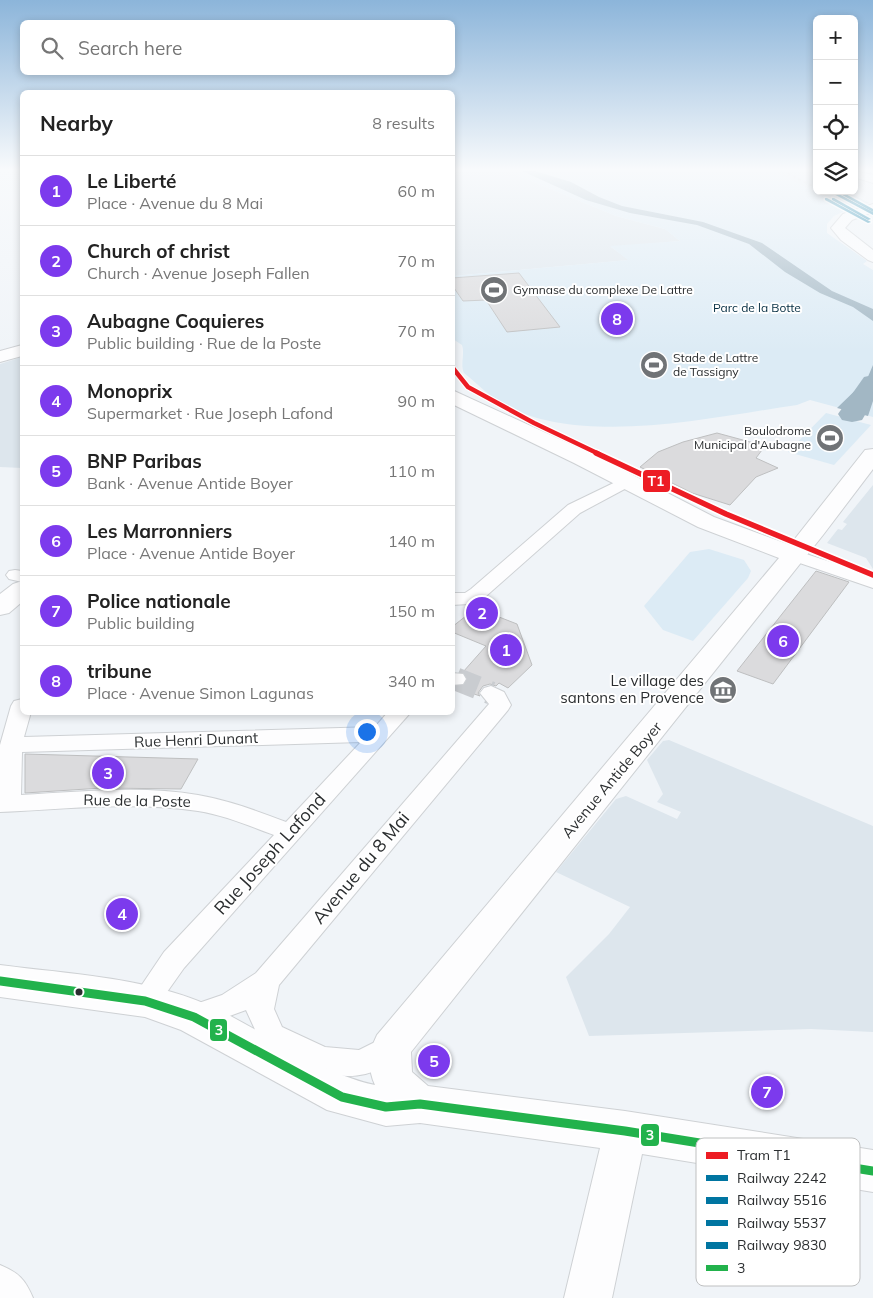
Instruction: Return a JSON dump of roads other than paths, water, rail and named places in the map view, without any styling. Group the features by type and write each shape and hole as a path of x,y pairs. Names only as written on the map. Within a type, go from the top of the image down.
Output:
{"main road":[{"path":"840,232 873,257"},
{"path":"0,357 20,351"},
{"path":"455,397 628,481 706,522 797,551"},
{"name":"Avenue Antide Boyer","path":"391,1047 797,551 873,455"},
{"path":"0,607 16,579"},
{"path":"0,981 145,1001 194,1017 342,1097 386,1107 420,1104 625,1131 696,1142"},
{"path":"391,1047 390,1068 397,1088 420,1104"},
{"path":"588,1298 625,1131"},
{"path":"860,1169 873,1171"},
{"path":"0,1289 9,1298"}],"street":[{"path":"455,600 469,598 478,593 574,509 628,481"},
{"path":"797,551 873,575"},
{"path":"797,551 873,582"},
{"name":"Avenue du 8 Mai","path":"194,1017 226,1007 249,996 266,981 500,705 497,697 491,693"},
{"path":"4,803 11,745 20,713"},
{"name":"Rue Joseph Lafond","path":"145,1001 174,960 398,715"},
{"name":"Rue Henri Dunant","path":"11,745 380,734"},
{"name":"Rue de la Poste","path":"4,803 176,800 228,810 290,832"},
{"path":"266,981 260,1008 272,1036 322,1060 362,1062 391,1047"}],"water":[{"path":"715,232 730,232 762,243 832,291 873,309 873,321 853,307 820,293 785,272 749,244"},
{"path":"873,365 873,401 868,416 837,408 867,379"}],"waterway":[{"path":"852,414 873,383"}],"tunnel":[{"path":"456,679 491,693"}],"tram line":[{"name":"T1","path":"455,371 468,387 534,423 726,514 873,575"}],"place":[{"name":"Gymnase du complexe De Lattre","path":"494,290"},
{"name":"tribune","path":"617,319"},
{"name":"Stade de Lattre de Tassigny","path":"654,365"},
{"name":"Boulodrome Municipal d'Aubagne","path":"830,438"},
{"name":"Church of christ","path":"482,613"},
{"name":"Les Marronniers","path":"783,641"},
{"name":"Le Liberté","path":"506,650"},
{"name":"Le village des santons en Provence","path":"723,690"},
{"name":"Aubagne Coquieres","path":"108,773"},
{"name":"Monoprix","path":"122,914"},
{"name":"BNP Paribas","path":"434,1061"},
{"name":"Police nationale","path":"767,1092"}],"park label":[{"name":"Parc de la Botte","path":"757,308"}]}
